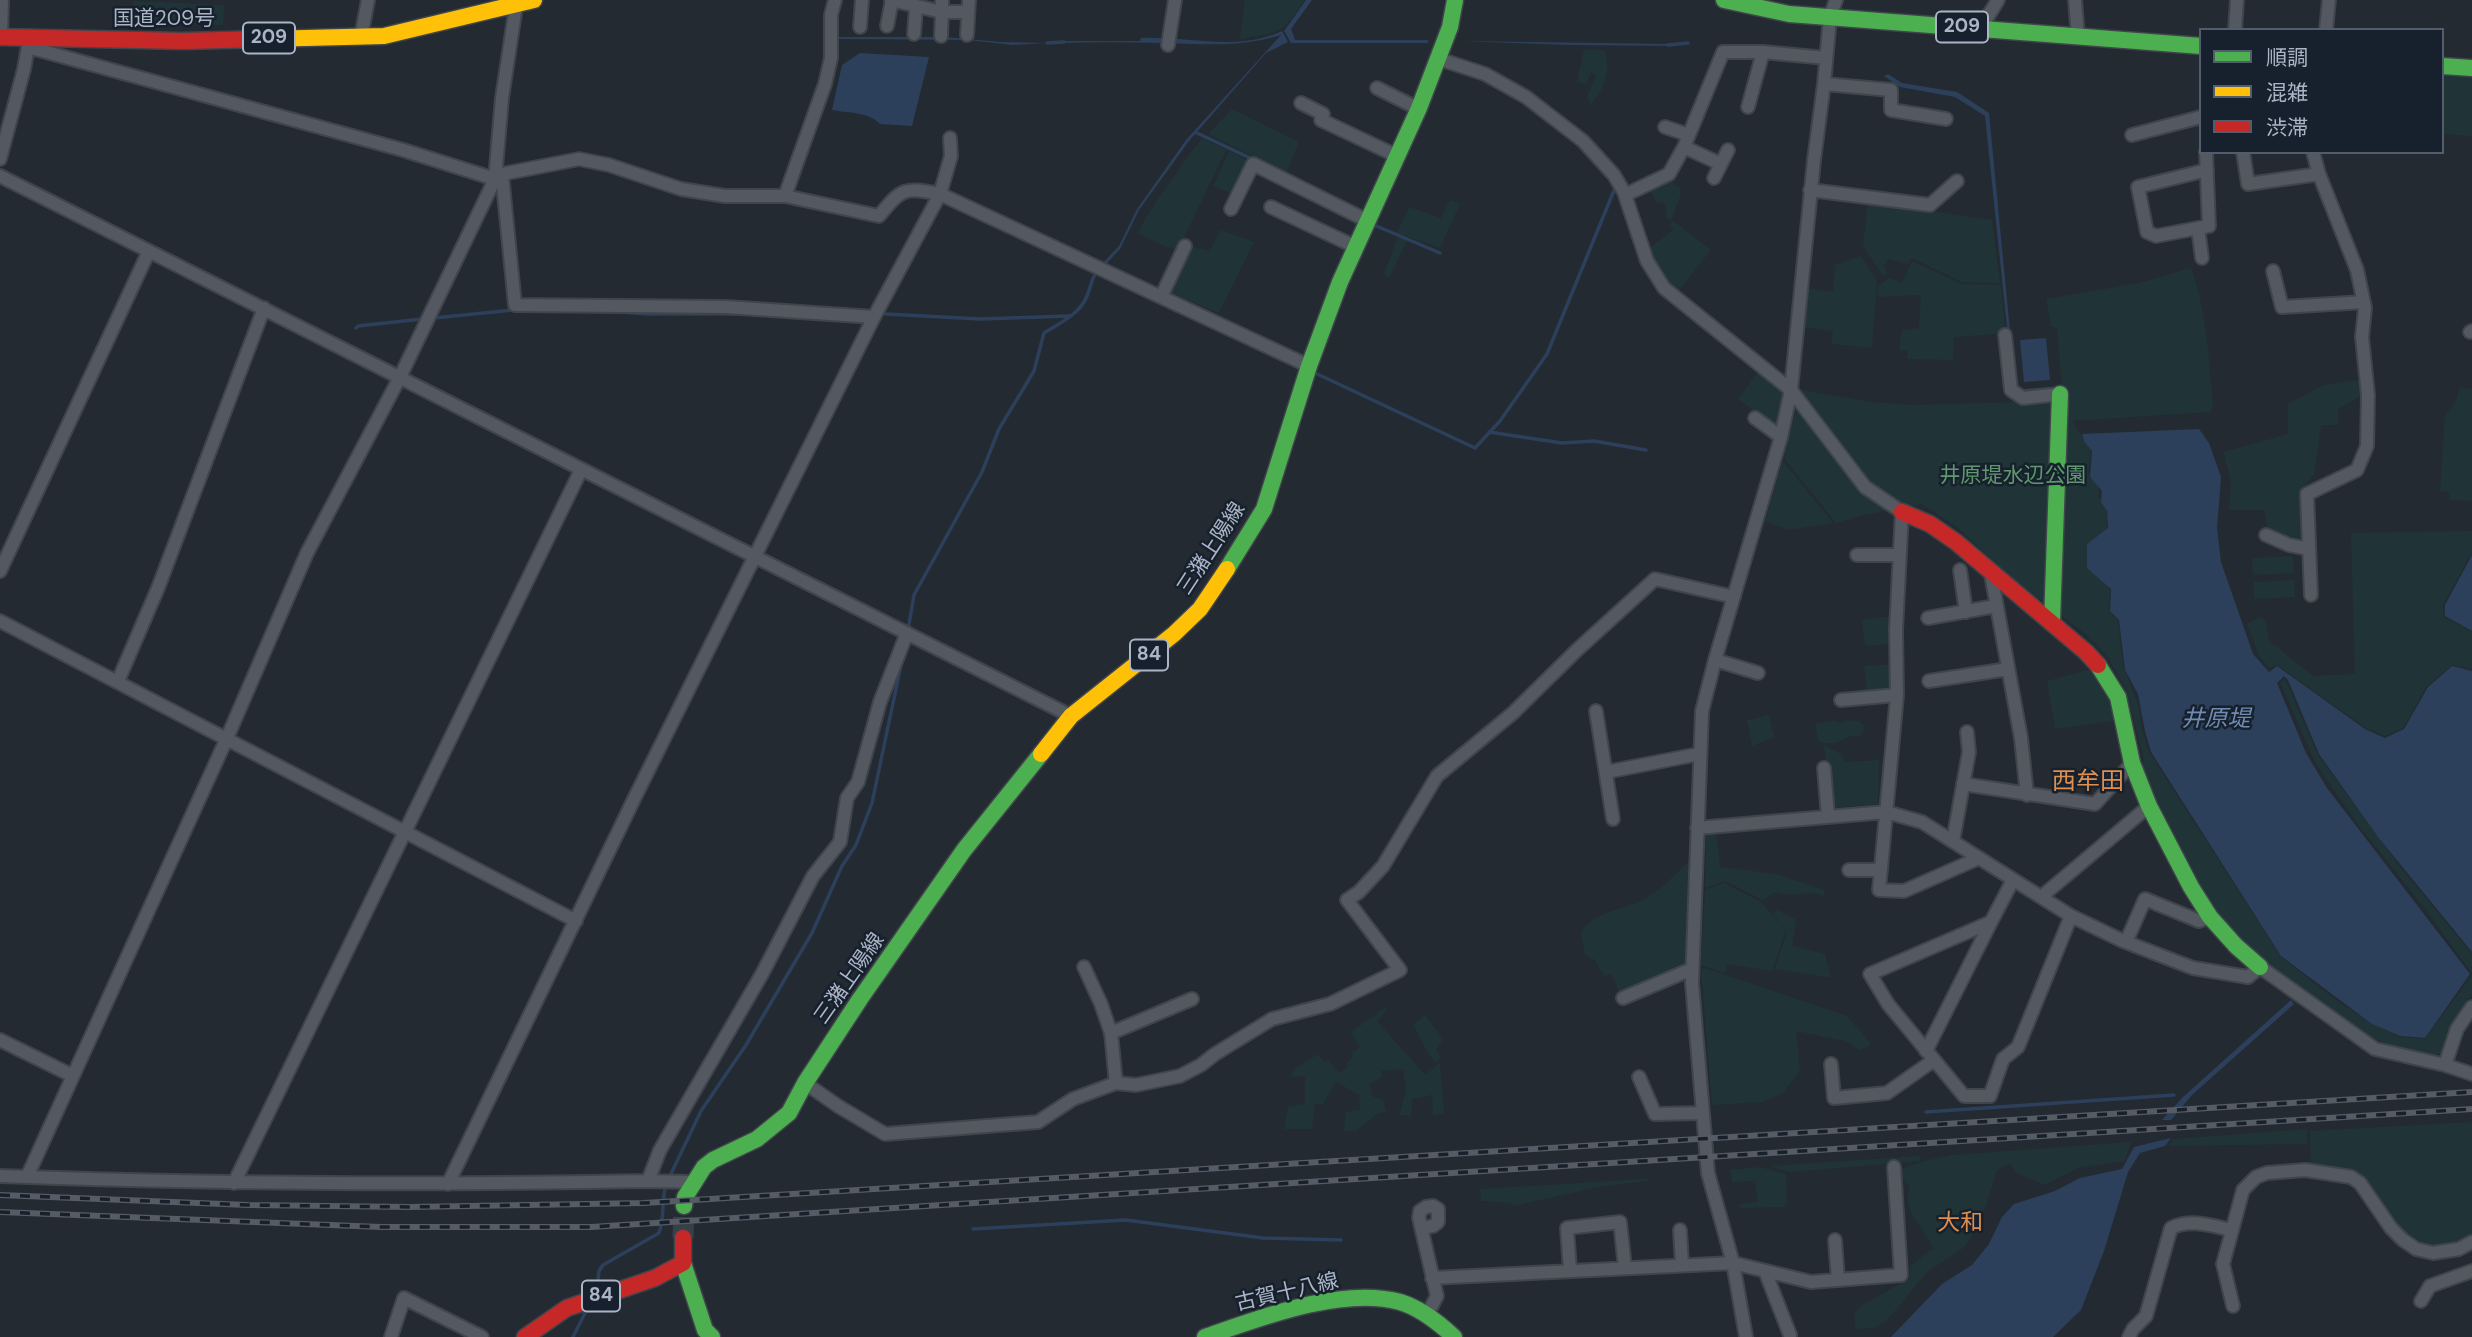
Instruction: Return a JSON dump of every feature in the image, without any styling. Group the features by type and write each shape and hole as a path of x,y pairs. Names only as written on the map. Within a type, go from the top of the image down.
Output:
{"main road":[{"name":"国道209号","path":"0,37 29,42 384,36 534,0"},
{"name":"三潴上陽線","path":"684,1206 685,1197 704,1167 757,1139 789,1113 805,1083 964,849 1071,716 1174,634 1200,609 1221,579 1264,509 1309,366 1340,282 1439,59 1450,27 1455,0"},
{"name":"209","path":"1724,0 1788,14 2199,46"},
{"path":"2444,66 2472,68"},
{"path":"2052,622 2060,394"},
{"path":"1902,512 1930,524 1956,542 2086,652 2104,673 2118,697 2132,762 2149,806 2191,887 2210,917 2236,946 2260,967"},
{"path":"683,1237 682,1263 705,1330 712,1337"},
{"name":"84","path":"525,1337 567,1308 655,1278 682,1263"},
{"name":"古賀十八線","path":"1205,1337 1327,1302 1367,1299 1398,1301 1427,1315 1452,1336"}],"street":[{"path":"0,37 2,0"},
{"path":"361,37 368,0"},
{"path":"785,196 825,84 831,58 831,15 835,0"},
{"path":"860,27 862,0"},
{"path":"887,26 892,0 913,5 968,6 967,35"},
{"path":"1168,45 1175,0"},
{"path":"1746,1337 1733,1263 1708,1173 1702,1113 1692,969 1699,754 1702,711 1781,438 1791,390 1810,190 1830,17 1836,0"},
{"path":"1985,21 1998,0"},
{"path":"2075,0 2078,37"},
{"path":"2235,28 2237,0"},
{"path":"2326,28 2329,0"},
{"path":"913,5 914,34"},
{"path":"516,6 502,98 499,176 515,305 726,307 874,317"},
{"path":"941,36 942,6"},
{"path":"0,159 29,42 499,176 579,159 609,165 681,189 725,196 785,196 879,216 898,194 915,189 940,194 1162,295 1309,366"},
{"path":"1625,195 1669,174 1687,141 1723,52 1763,52 1826,58"},
{"path":"1748,107 1763,52"},
{"path":"1439,59 1485,74 1526,97 1583,141 1611,169 1625,195 1647,261 1664,288 1791,390 1865,488 1902,512 1896,630 1898,695 1879,890 1904,891 1979,858"},
{"path":"1824,84 1891,90 1891,110 1946,119"},
{"path":"1377,88 1411,105"},
{"path":"1301,103 1325,110 1321,120 1397,156"},
{"path":"2132,135 2199,118"},
{"path":"1665,127 1721,164"},
{"path":"447,1184 635,797 874,317 940,194 951,156 950,138"},
{"path":"1714,178 1728,150"},
{"path":"2206,154 2207,170 2209,226 2156,236 2147,232 2138,187 2207,170"},
{"path":"2243,154 2248,184 2319,173"},
{"path":"2311,594 2307,494 2357,470 2367,446 2368,395 2362,337 2364,302 2357,270 2314,154"},
{"path":"1231,209 1253,164 1300,193 1368,220"},
{"path":"0,176 1071,716"},
{"path":"27,1177 227,738 307,553 400,377 499,176"},
{"path":"1810,190 1930,205 1957,181"},
{"path":"1271,207 1356,247"},
{"path":"2198,228 2202,258"},
{"path":"1162,295 1185,246"},
{"path":"0,571 149,251"},
{"path":"2273,271 2282,307 2364,302"},
{"path":"118,681 158,588 264,308"},
{"path":"2005,335 2011,390 2023,398 2060,394"},
{"path":"1755,418 1781,438"},
{"path":"234,1183 581,470"},
{"path":"2266,535 2289,545 2309,549"},
{"path":"1857,555 1900,555"},
{"path":"1960,570 1966,612"},
{"path":"1991,574 2021,738 2027,795"},
{"path":"805,1083 886,1134 1038,1122 1073,1099 1116,1083 1136,1085 1180,1076 1272,1019 1330,1004 1400,970 1347,900 1359,892 1382,866 1437,776 1513,713 1655,579 1734,597"},
{"path":"1928,618 1997,606"},
{"path":"0,621 576,922"},
{"path":"648,1181 660,1150 762,974 813,876 840,842 847,797 858,782 880,702 907,633"},
{"path":"1715,660 1758,673"},
{"path":"1929,681 2008,668"},
{"path":"1841,700 1898,695"},
{"path":"1596,711 1614,819"},
{"path":"1953,842 1969,752 1967,732"},
{"path":"1606,772 1699,754"},
{"path":"1963,783 2095,804 2132,762"},
{"path":"1824,768 1828,817"},
{"path":"2040,897 2149,806"},
{"path":"1697,828 1886,812 1922,821 2071,916 2126,942 2204,970 2248,978 2260,967 2375,1049 2472,1074"},
{"path":"1849,870 1881,870"},
{"path":"1831,1064 1834,1098 1889,1098 1930,1055 2013,880"},
{"path":"2126,942 2145,899 2199,920 2210,917"},
{"path":"1991,922 1870,974 1888,1004 1964,1096 1990,1096 2003,1059 2018,1047 2071,916"},
{"path":"1084,967 1111,1033 1116,1083"},
{"path":"1623,998 1692,969"},
{"path":"1111,1033 1192,999"},
{"path":"2445,1065 2457,1029 2472,1007"},
{"path":"0,1040 72,1076"},
{"path":"1639,1077 1655,1114 1702,1113"},
{"path":"1432,1278 1733,1263 1811,1282 1901,1275 1894,1167"},
{"path":"2233,1306 2223,1265 2243,1190 2267,1173 2305,1170 2351,1177 2360,1183 2391,1228 2416,1249 2434,1253 2471,1244"},
{"path":"0,1176 234,1183 694,1182"},
{"path":"1570,1270 1567,1228 1620,1222 1625,1268"},
{"path":"2129,1337 2146,1316 2171,1228 2174,1225 2198,1223 2232,1230"},
{"path":"1422,1228 1437,1296 1427,1315"},
{"path":"1680,1230 1682,1264"},
{"path":"1835,1240 1838,1280"},
{"path":"1765,1271 1790,1335"},
{"path":"2421,1301 2430,1286 2472,1271"},
{"path":"391,1337 404,1298 482,1337"}],"green space":[{"path":"1245,0 1305,0 1290,20 1278,30 1240,39"},
{"path":"133,1 225,5 223,25 132,24"},
{"path":"1584,50 1605,51 1607,72 1603,86 1591,104 1587,97 1596,76 1591,72 1586,84 1577,82"},
{"path":"2444,75 2472,77 2472,136 2444,134"},
{"path":"1232,109 1299,142 1286,173 1208,134"},
{"path":"1203,138 1226,150 1179,248 1166,247 1138,233 1155,203"},
{"path":"1229,151 1249,161 1233,194 1213,186"},
{"path":"1670,180 1680,188 1681,194 1671,221 1667,218 1665,203 1657,202 1649,188"},
{"path":"1450,200 1460,204 1440,248 1397,233 1409,207 1441,218"},
{"path":"1868,202 1992,220 2000,283 1962,282 1912,258 1908,264 1889,259 1884,265 1887,274 1882,275 1863,246"},
{"path":"1672,220 1711,250 1678,292 1666,283 1649,249 1673,230 1670,225"},
{"path":"1220,230 1254,242 1219,313 1168,292 1189,246 1210,251"},
{"path":"1398,237 1407,240 1389,278 1384,274"},
{"path":"1861,256 1877,281 1872,348 1831,344 1833,331 1803,327 1806,288 1833,292 1835,265"},
{"path":"1912,261 1962,284 2001,285 2005,326 1997,334 1954,337 1953,360 1907,359 1908,351 1899,350 1902,330 1919,328 1921,295 1878,297 1878,286 1889,278 1902,283"},
{"name":"井原堤水辺公園","path":"2191,268 2201,302 2206,337 2213,406 2210,412 2072,421 2091,450 2088,473 2098,486 2099,498 2106,503 2107,528 2119,543 2118,574 2106,585 2110,589 2109,611 2118,620 2123,666 2139,707 2149,752 2281,957 2336,1000 2371,1023 2399,1037 2425,1039 2472,975 2472,994 2451,1027 2443,1054 2422,1054 2400,1049 2355,1029 2268,965 2234,934 2200,887 2167,826 2141,766 2144,760 2126,690 2107,656 2087,635 2014,580 1956,526 1921,504 1836,523 1784,458 1801,390 1871,402 1913,405 2056,401 2064,410 2057,328 2051,326 2046,299 2139,283"},
{"path":"1760,370 1784,393 1777,428 1738,399"},
{"path":"2360,380 2361,396 2338,409 2338,425 2321,425 2314,474 2300,492 2301,543 2268,531 2264,510 2229,510 2231,483 2224,452 2288,434 2288,404 2323,385"},
{"path":"2460,387 2472,389 2472,501 2449,500 2449,492 2440,491 2445,416 2454,406"},
{"path":"1783,461 1833,523 1788,530 1765,521"},
{"path":"2472,531 2472,552 2443,605 2444,617 2472,632 2472,669 2452,665 2426,687 2403,728 2385,736 2366,728 2277,665 2269,668 2259,656 2247,624 2259,617 2266,621 2269,641 2313,676 2355,674 2351,533"},
{"path":"2293,556 2294,573 2253,575 2252,558"},
{"path":"2294,580 2295,597 2254,599 2254,582"},
{"path":"1891,616 1890,644 1865,646 1862,620"},
{"path":"1894,664 1893,690 1867,693 1864,666"},
{"path":"2095,668 2112,699 2118,720 2055,729 2047,681"},
{"path":"2285,679 2318,755 2401,868 2472,954 2472,974 2426,910 2359,826 2316,764 2280,682"},
{"path":"1769,715 1774,737 1752,746 1747,720"},
{"path":"1846,720 1859,721 1864,725 1863,732 1858,737 1848,736 1834,743 1818,741 1815,723 1835,721 1842,724"},
{"path":"1824,745 1841,754 1844,762 1879,760 1878,804 1830,808"},
{"path":"1716,833 1720,867 1776,874 1825,890 1824,896 1775,892 1763,900 1725,881 1705,888 1706,835"},
{"path":"1693,857 1688,966 1619,991 1611,974 1604,976 1595,960 1585,955 1581,932 1594,919 1648,897 1666,884"},
{"path":"1724,883 1761,902 1786,930 1772,971 1727,964 1725,973 1701,965 1705,890"},
{"path":"1778,910 1796,920 1792,946 1825,954 1831,978 1775,969 1787,931 1773,914"},
{"path":"1705,968 1847,1016 1872,1045 1859,1050 1846,1041 1796,1031 1800,1070 1783,1093 1762,1102 1712,1105 1701,970"},
{"path":"1386,1007 1387,1010 1377,1021 1425,1075 1440,1063 1444,1114 1433,1115 1432,1095 1412,1099 1411,1116 1400,1115 1406,1089 1403,1069 1381,1071 1381,1078 1370,1084 1372,1096 1383,1100 1386,1112 1378,1113 1356,1131 1344,1131 1346,1112 1360,1110 1359,1095 1336,1082 1323,1104 1315,1104 1312,1129 1284,1129 1288,1107 1305,1104 1305,1076 1291,1077 1293,1070 1318,1054 1324,1062 1328,1060 1340,1073 1348,1067 1347,1062 1353,1057 1352,1052 1360,1048 1351,1032"},
{"path":"1425,1015 1444,1040 1436,1049 1441,1058 1436,1063 1413,1025"},
{"path":"2472,1122 2472,1236 2457,1246 2432,1251 2403,1237 2366,1184 2311,1166 2310,1131"},
{"path":"2307,1129 2307,1144 2169,1146 2173,1139"},
{"path":"2131,1142 2125,1161 2078,1168 2047,1184 2015,1172 2010,1164 1997,1170 1980,1224 1963,1248 1927,1272 1890,1317 1875,1328 1856,1329 1854,1315 1860,1307 1910,1278 1910,1266 1933,1248 1911,1211 1908,1204 1910,1186 1903,1179 1899,1179 1898,1170 1952,1155"},
{"path":"1920,1156 1920,1161 1790,1172 1768,1166"},
{"path":"1760,1167 1786,1174 1787,1202 1784,1207 1740,1208 1739,1204 1758,1202 1755,1181 1732,1182 1730,1170"},
{"path":"1647,1179 1513,1206 1511,1203 1481,1201 1480,1189"}],"water":[{"path":"1306,0 1312,0 1291,29 1295,40 1428,40 1428,43 1291,43 1284,31"},
{"path":"1282,31 1288,42 1266,53 1189,141 1139,210 1120,249 1097,274 1094,272 1119,246 1137,209 1186,140 1281,35 1250,42 1220,44 1060,41 1140,41 1141,38 1159,38 1230,42 1248,41"},
{"path":"836,37 945,37 1049,43 1012,45 968,40"},
{"path":"1457,41 1673,44 1673,46 1570,45"},
{"path":"860,53 929,57 912,126 880,124 864,115 832,110 842,65"},
{"path":"1888,74 1902,83 1957,92 1989,113 2015,383 2023,389 2051,387 2051,390 2023,393 2013,385 1985,116 1955,97 1900,87 1884,76"},
{"path":"2046,338 2050,380 2024,382 2020,340"},
{"name":"井原堤","path":"2199,429 2209,443 2221,477 2217,528 2221,562 2253,654 2269,672 2277,666 2365,729 2385,738 2404,729 2428,687 2452,666 2472,671 2472,952 2378,837 2319,754 2288,680 2284,676 2277,683 2306,753 2327,788 2470,974 2425,1038 2400,1036 2372,1024 2281,956 2151,752 2138,694 2125,670 2119,620 2110,611 2111,589 2087,568 2087,544 2108,528 2107,511 2101,502 2102,491 2090,477 2092,451 2082,434"},
{"path":"2472,555 2472,631 2445,616 2445,605"},
{"path":"2291,1000 2294,1004 2192,1095 2171,1120 2162,1120 2183,1097"},
{"path":"2171,1138 2165,1146 2140,1153 2128,1172 2104,1251 2081,1310 2053,1337 1891,1337 1942,1284 1972,1265 1989,1244 2002,1217 2014,1204 2055,1191 2080,1178 2122,1169 2134,1147"}],"waterway":[{"path":"1047,43 1064,42"},
{"path":"1668,45 1688,43"},
{"path":"1197,133 1250,158"},
{"path":"1315,373 1475,448 1500,421 1547,354 1615,188"},
{"path":"1374,225 1440,253"},
{"path":"908,630 914,595 982,472 999,429 1034,371 1044,333 1080,308 1098,270"},
{"path":"434,318 513,310"},
{"path":"622,312 747,314"},
{"path":"886,314 980,319 1070,316"},
{"path":"356,328 422,319"},
{"path":"1489,432 1562,443 1594,441 1646,450"},
{"path":"669,1178 701,1111 746,1045 812,933 842,866 856,845 872,803 901,665"},
{"path":"1926,1112 2174,1095"},
{"path":"597,1288 599,1271 603,1265 659,1233 666,1185"},
{"path":"973,1229 1126,1220 1263,1238 1341,1240"},
{"path":"573,1337 586,1311"}],"tunnel":[{"path":"683,1238 684,1206"}],"railway":[{"path":"0,1195 248,1205 410,1207 644,1203 2472,1092"},
{"path":"0,1212 381,1227 591,1227 2472,1109"}],"traffic: fast":[{"path":"1227,569 1264,509 1309,366 1340,282 1419,108 1450,27 1455,0"},
{"path":"1724,0 1789,14 2199,46"},
{"path":"2444,66 2472,68"},
{"path":"2052,622 2060,394"},
{"path":"2098,665 2118,697 2132,763 2149,806 2191,887 2210,917 2236,946 2260,967"},
{"path":"684,1206 685,1197 704,1167 757,1139 789,1113 805,1083 860,999 964,850 1041,754"},
{"path":"683,1263 705,1330 712,1337"},
{"path":"1205,1337 1301,1306 1353,1298 1400,1302 1429,1316 1454,1337"}],"traffic: slow":[{"path":"266,39 384,36 534,0"},
{"path":"1041,754 1071,716 1174,634 1200,609 1227,569"}],"traffic: jam":[{"path":"0,37 182,41 266,39"},
{"path":"1902,512 1930,524 1956,542 2098,665"},
{"path":"525,1337 567,1308 655,1278 683,1263 683,1238"}],"district":[{"name":"西牟田","path":"2088,783"},
{"name":"大和","path":"1960,1224"}]}
